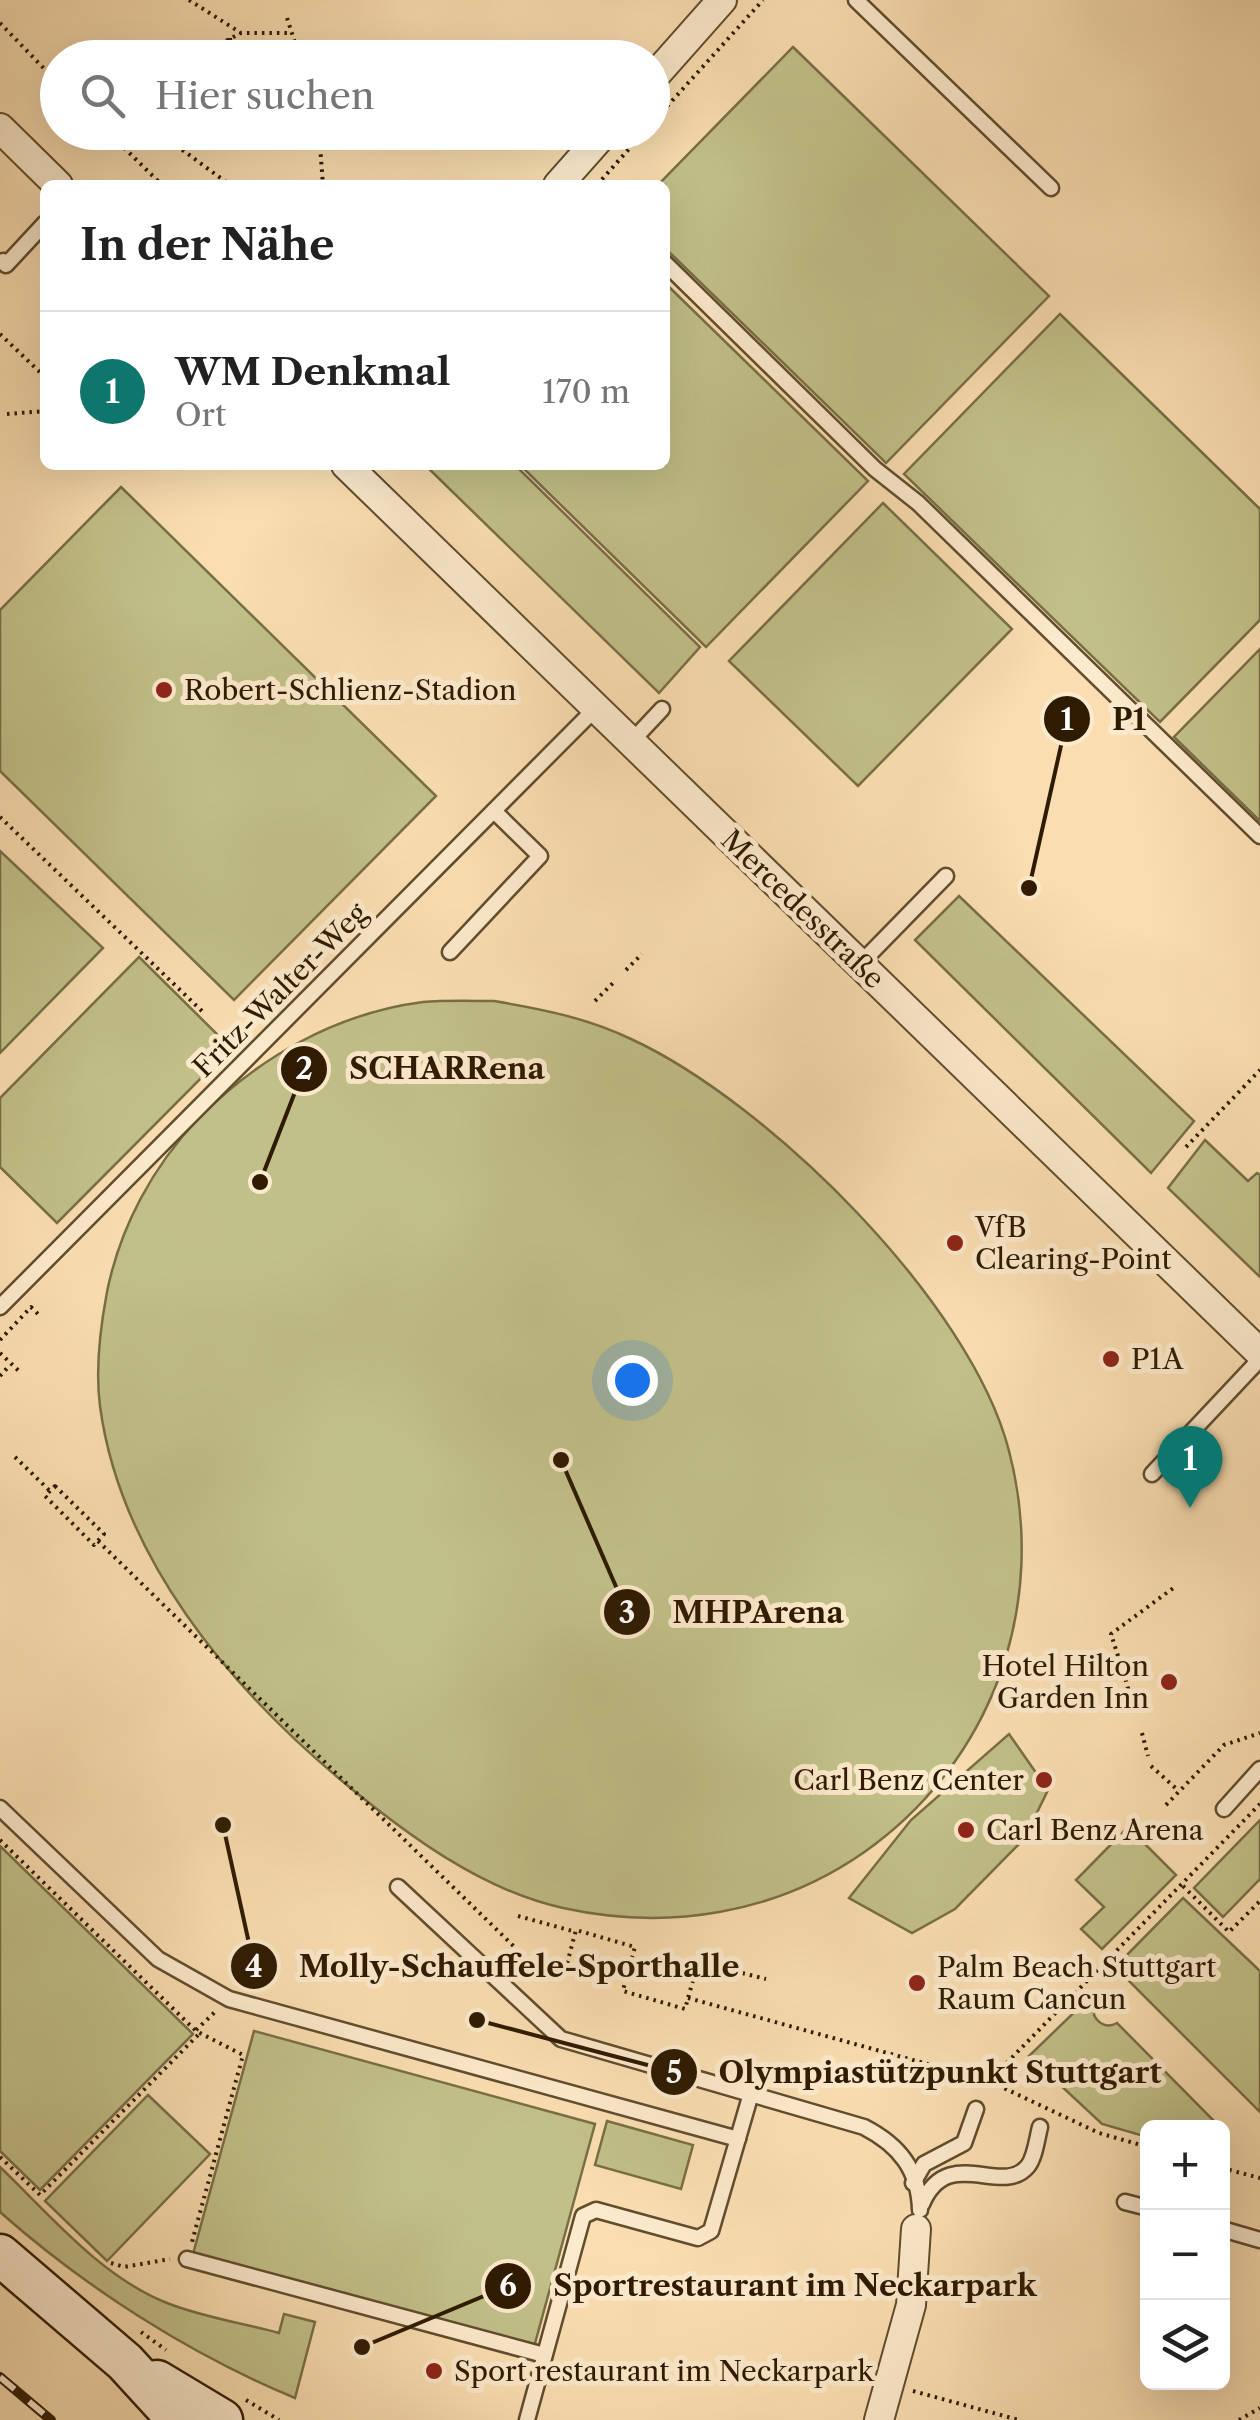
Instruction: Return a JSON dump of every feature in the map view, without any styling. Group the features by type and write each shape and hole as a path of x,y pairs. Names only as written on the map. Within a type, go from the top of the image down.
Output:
{"main road":[{"path":"0,2255 128,2344 228,2406"},
{"path":"128,2344 178,2420"}],"street":[{"path":"670,58 722,0"},
{"path":"0,128 53,180"},
{"path":"571,180 592,150"},
{"name":"Mercedesstraße","path":"351,470 1260,1356"},
{"path":"879,2420 910,2305 918,2219"}],"lane":[{"path":"856,0 1051,188"},
{"path":"2,261 6,264 40,228"},
{"path":"670,268 1260,836"},
{"name":"Fritz-Walter-Weg","path":"0,1307 596,708"},
{"path":"631,742 662,710"},
{"path":"450,952 540,856 494,811"},
{"path":"860,964 946,876"},
{"path":"1152,1474 1260,1356"},
{"path":"1224,1809 1260,1770"},
{"path":"0,1808 158,1959 229,1999 738,2139"},
{"path":"398,1887 560,2039 864,2128 892,2144 909,2164 914,2177 912,2201 918,2219"},
{"path":"527,2420 584,2216 596,2210 698,2238 711,2231 750,2097"},
{"path":"914,2177 924,2164 964,2144 976,2109"},
{"path":"918,2219 929,2190 946,2177 969,2172 1010,2176 1027,2168 1040,2127"},
{"path":"1126,2202 1140,2206"},
{"path":"1230,2232 1260,2240"},
{"path":"187,2259 544,2355"}],"path":[{"path":"188,0 241,33"},
{"path":"670,103 763,0"},
{"path":"287,18 294,40"},
{"path":"0,23 40,66"},
{"path":"226,40 241,33 292,33"},
{"path":"126,150 157,180"},
{"path":"182,150 223,180"},
{"path":"320,150 323,180"},
{"path":"601,180 628,150"},
{"path":"0,334 40,372"},
{"path":"7,414 40,411"},
{"path":"0,817 205,1014"},
{"path":"626,970 642,954"},
{"path":"595,1001 614,981"},
{"path":"1186,1147 1260,1070"},
{"path":"0,1340 32,1307 39,1315"},
{"path":"0,1353 21,1373"},
{"path":"0,1376 11,1364"},
{"path":"15,1457 50,1491"},
{"path":"55,1486 104,1534 98,1540 94,1545 45,1496 55,1486"},
{"path":"98,1540 535,1967 564,1975 576,1932"},
{"path":"1118,1656 1111,1634 1176,1586"},
{"path":"1121,1665 1133,1705"},
{"path":"1142,1733 1148,1756"},
{"path":"1166,1805 1224,1745 1260,1733"},
{"path":"1151,1766 1179,1791"},
{"path":"988,2081 1260,1804"},
{"path":"0,1840 198,2032 243,2055 187,2259 124,2267 111,2263"},
{"path":"1183,1886 1230,1932 1260,1901"},
{"path":"518,1916 635,1946 632,1957"},
{"path":"626,1978 622,1992 685,2009 698,1962 766,1980"},
{"path":"688,1998 988,2081 1099,2134 1140,2145"},
{"path":"0,2157 40,2195 229,1999"},
{"path":"1230,2170 1260,2178"},
{"path":"128,2344 170,2352"},
{"path":"888,2387 1019,2420"},
{"path":"228,2406 279,2420"},
{"path":"1240,2420 1260,2408"}],"shaded area":[{"path":"793,47 1049,296 886,463 670,253 670,180 663,180"},
{"path":"670,288 868,481 706,647 525,470 670,470"},
{"path":"1060,314 1260,509 1260,620 1160,722 904,474"},
{"path":"430,470 520,470 700,647 659,693"},
{"name":"Robert-Schlienz-Stadion","path":"121,487 436,796 234,1000 0,771 0,610"},
{"path":"883,503 1012,629 858,786 729,661"},
{"path":"1260,649 1260,821 1174,737"},
{"path":"0,851 103,948 0,1053"},
{"path":"959,896 1194,1121 1151,1173 915,940"},
{"path":"139,957 231,1048 57,1223 0,1167 0,1098"},
{"path":"494,1001 564,1015 631,1039 685,1069 743,1109 801,1158 909,1272 953,1333 987,1393 1009,1451 1020,1508 1021,1566 1015,1621 1000,1675 977,1726 946,1773 908,1816 863,1853 794,1891 757,1903 681,1917 602,1915 563,1908 503,1888 418,1840 300,1744 221,1661 156,1566 130,1515 112,1461 98,1377 107,1292 130,1221 153,1177 182,1137 247,1076 330,1027 423,1002"},
{"path":"1205,1140 1248,1181 1257,1173 1260,1175 1260,1277 1168,1188"},
{"name":"Carl Benz Arena","path":"1009,1734 1048,1790 1024,1839 955,1909 912,1933 849,1898 911,1820"},
{"path":"1260,1820 1260,1879 1223,1917 1194,1888"},
{"path":"1128,1827 1176,1875 1102,1949 1081,1929 1104,1907 1076,1880"},
{"path":"0,1846 193,2034 40,2190 0,2151"},
{"path":"1183,1898 1260,1971 1260,2112 1115,1967"},
{"path":"1091,1996 1097,2002 1094,2015 1098,2021 1107,2025 1117,2023 1213,2120 1140,2120 1140,2135 1102,2124 1029,2056"},
{"path":"254,2031 595,2124 534,2347 193,2254"},
{"path":"148,2095 210,2154 107,2261 45,2201"},
{"path":"607,2121 693,2145 681,2189 595,2165"},
{"path":"0,2167 98,2261 143,2292 194,2312 279,2333 284,2314 315,2322 295,2398 178,2340 67,2267 0,2212"}],"railway":[{"path":"0,2377 51,2420"}],"place":[{"name":"Robert-Schlienz-Stadion","path":"164,690"},
{"name":"P1","path":"1029,888"},
{"name":"SCHARRena","path":"260,1182"},
{"name":"VfB Clearing-Point","path":"955,1243"},
{"name":"P1A","path":"1111,1359"},
{"name":"MHPArena","path":"561,1460"},
{"name":"WM Denkmal","path":"1190,1508"},
{"name":"Hotel Hilton Garden Inn","path":"1169,1682"},
{"name":"Carl Benz Center","path":"1044,1780"},
{"name":"Molly-Schauffele-Sporthalle","path":"223,1825"},
{"name":"Carl Benz Arena","path":"966,1830"},
{"name":"Palm Beach Stuttgart Raum Cancun","path":"917,1983"},
{"name":"Olympiastützpunkt Stuttgart","path":"477,2020"},
{"name":"Sportrestaurant im Neckarpark","path":"362,2347"},
{"name":"Sport restaurant im Neckarpark","path":"434,2371"}]}
